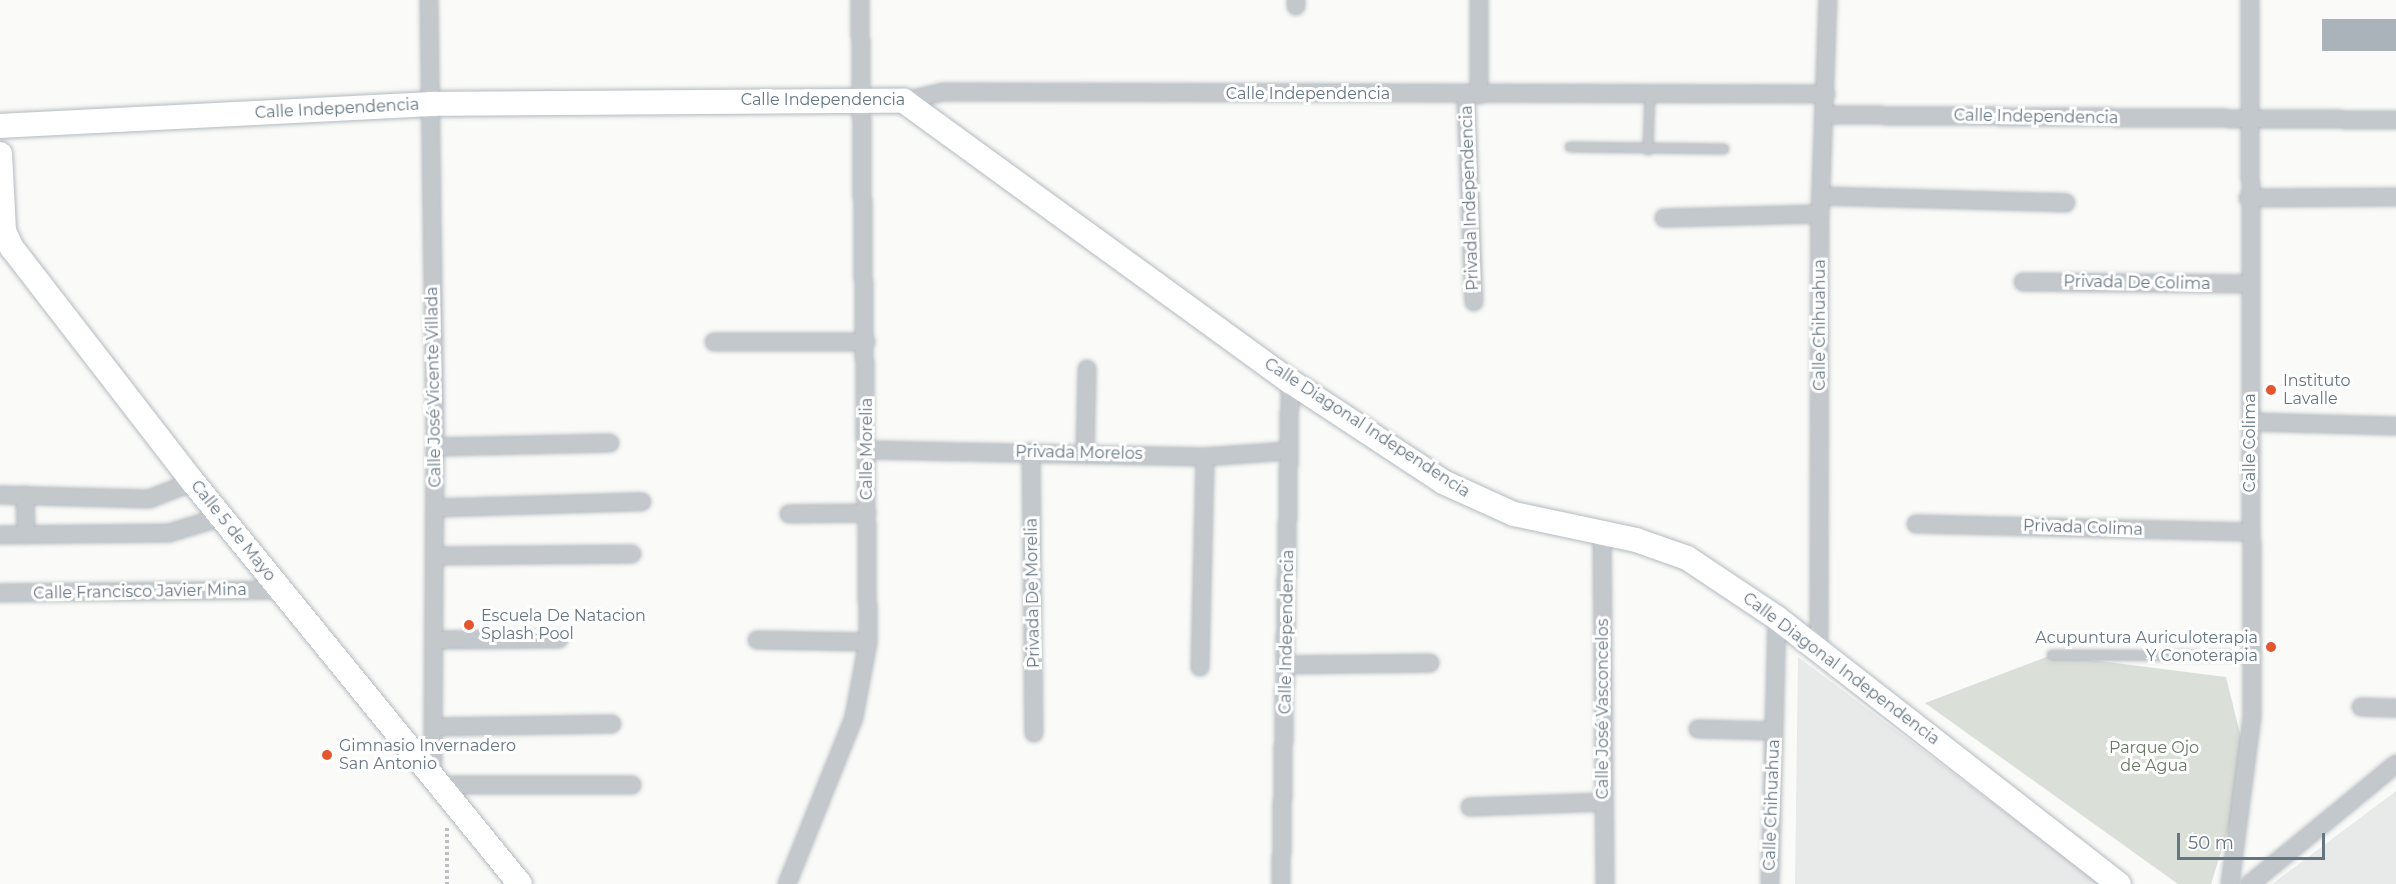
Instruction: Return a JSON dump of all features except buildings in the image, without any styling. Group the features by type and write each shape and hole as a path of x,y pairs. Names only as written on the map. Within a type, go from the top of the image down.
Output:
{"main road":[{"name":"Calle Independencia","path":"0,126 430,104 861,99 904,101"},
{"name":"Calle Diagonal Independencia","path":"904,101 1290,381 1479,501 1687,558 1777,618 2119,884"},
{"name":"Calle 5 de Mayo","path":"0,154 4,231 12,248 279,590 520,884"}],"street":[{"name":"Calle José Vicente Villada","path":"429,0 436,556 434,727 440,784"},
{"name":"Calle Morelia","path":"787,884 854,717 868,642 869,450 860,0"},
{"name":"Privada Independencia","path":"1474,302 1473,95 1479,0"},
{"name":"Calle Chihuahua","path":"1819,650 1820,214 1828,0"},
{"name":"Calle Colima","path":"2230,884 2248,766 2254,656 2249,532 2250,0"},
{"name":"Calle Independencia","path":"904,101 943,92 1473,95 1650,89 1826,94"},
{"name":"Calle Independencia","path":"1825,115 2396,120"},
{"path":"1821,196 2066,203"},
{"path":"2248,198 2396,197"},
{"path":"1664,218 1820,214"},
{"name":"Privada De Colima","path":"2023,282 2250,284"},
{"path":"714,342 866,342"},
{"path":"1084,453 1087,369"},
{"name":"Calle Independencia","path":"1281,884 1287,664 1290,381"},
{"path":"2251,422 2396,426"},
{"path":"435,447 610,443"},
{"name":"Privada Morelos","path":"869,450 1205,456 1288,451"},
{"name":"Privada De Morelia","path":"1031,452 1034,734"},
{"path":"1200,667 1205,456"},
{"path":"0,495 149,500 193,482"},
{"path":"25,495 26,535"},
{"path":"435,508 642,502"},
{"path":"789,514 867,513"},
{"path":"0,535 169,533 222,517"},
{"name":"Privada Colima","path":"1916,524 2249,532"},
{"name":"Calle José Vasconcelos","path":"1602,535 1605,884"},
{"path":"436,556 632,554"},
{"name":"Calle Francisco Javier Mina","path":"0,594 279,590"},
{"name":"Calle Chihuahua","path":"1770,884 1777,618"},
{"path":"436,640 559,639"},
{"path":"757,640 868,642"},
{"path":"1287,664 1430,663"},
{"path":"2361,707 2396,708"},
{"path":"434,727 612,724"},
{"path":"1698,729 1774,731"},
{"path":"2250,884 2396,764"},
{"path":"440,784 632,784"},
{"path":"1470,807 1604,802"}],"lane":[{"path":"1648,150 1650,89"},
{"path":"1570,147 1648,150 1724,149"},
{"path":"2052,655 2254,656"}],"path":[{"path":"440,784 447,884"}],"shaded area":[{"path":"1798,657 2101,884 1795,884"},
{"path":"2396,791 2396,884 2272,884"}],"green space":[{"name":"Parque Ojo de Agua","path":"2052,655 2226,677 2248,766 2211,884 2178,884 1925,703"}],"place":[{"name":"Instituto Lavalle","path":"2271,390"},
{"name":"Escuela De Natacion Splash Pool","path":"469,625"},
{"name":"Acupuntura Auriculoterapia Y Conoterapia","path":"2271,647"},
{"name":"Gimnasio Invernadero San Antonio","path":"327,755"}]}
